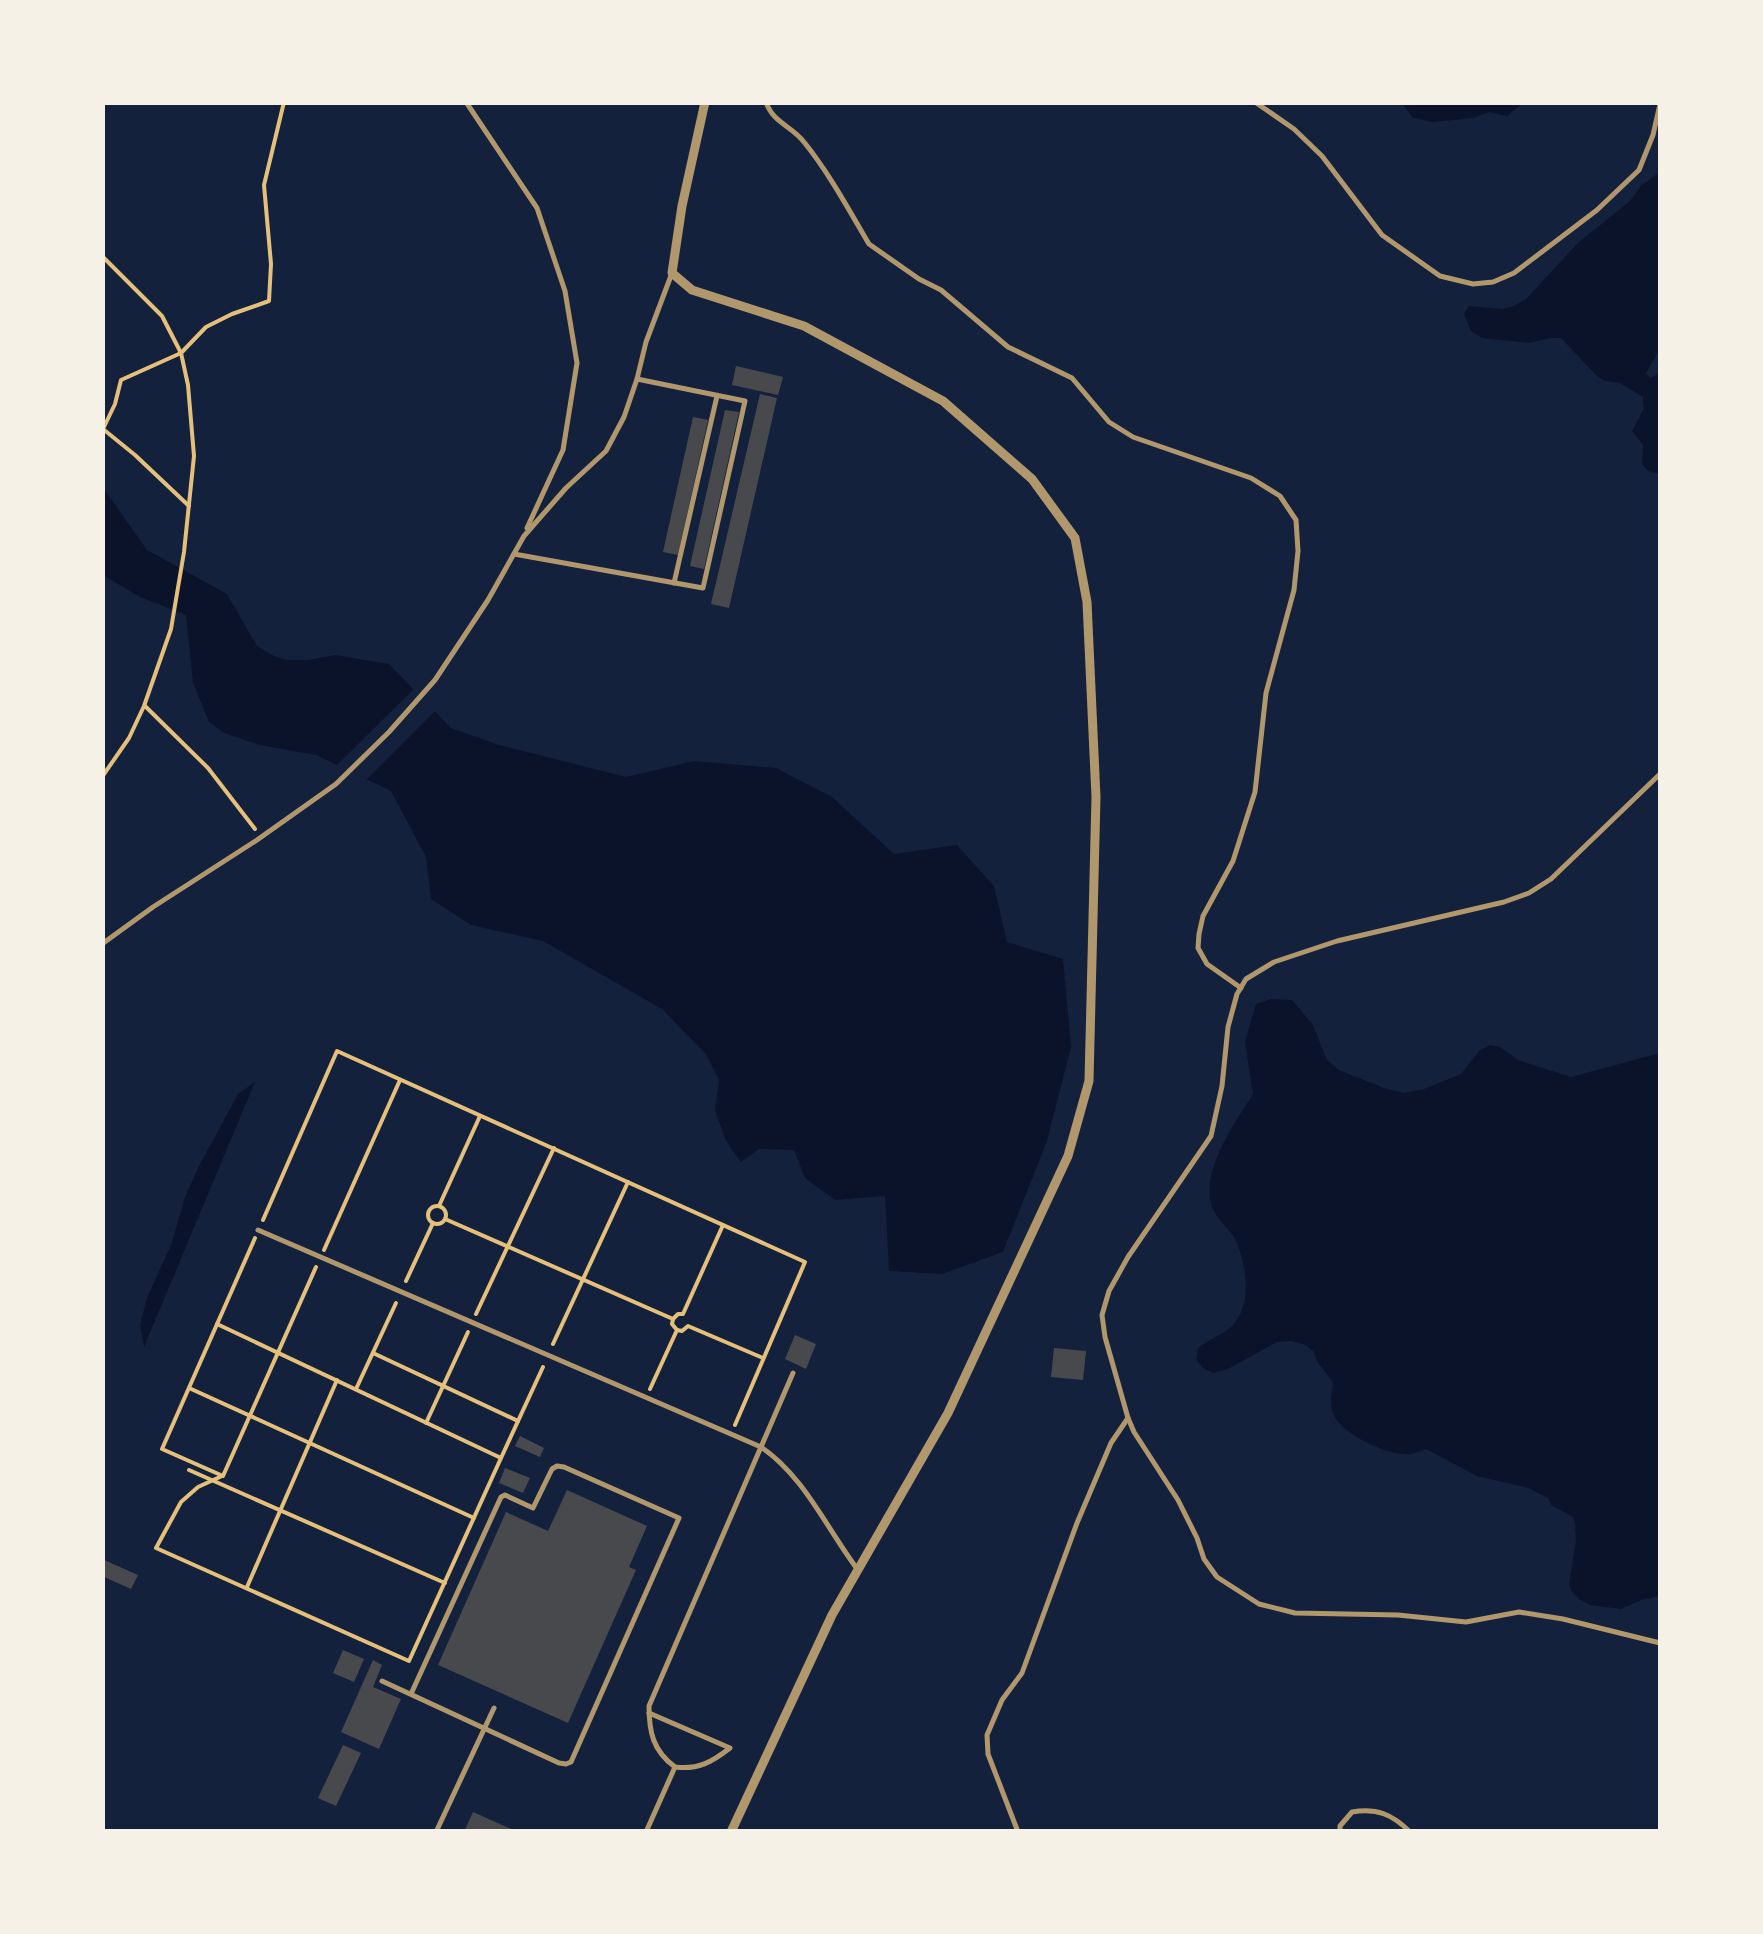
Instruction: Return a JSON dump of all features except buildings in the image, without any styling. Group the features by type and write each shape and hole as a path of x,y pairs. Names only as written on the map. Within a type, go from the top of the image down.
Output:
{"street":[{"path":"705,102 672,273 692,290 804,326 944,401 1032,479 1075,538 1087,602 1096,796 1089,1081 1068,1156 948,1414 832,1615 730,1832"}],"lane":[{"path":"102,944 336,784 389,732 435,680 488,600 524,536 564,450 577,363 566,291 537,208 466,102"},
{"path":"766,102 781,125 801,138 870,244 884,256 941,290 1008,347 1072,378 1109,422 1132,437 1251,478 1280,496 1296,520 1294,590 1266,693 1255,792 1234,862 1198,934 1198,948 1207,964 1241,988"},
{"path":"1256,102 1294,129 1322,156 1382,235 1440,276 1473,284 1493,282 1514,273 1597,210 1639,170 1660,104"},
{"path":"524,536 566,488 606,452 624,417 672,273"},
{"path":"514,554 704,588 745,401 637,379"},
{"path":"674,583 718,395"},
{"path":"1660,774 1551,878 1529,893 1337,941 1274,962 1246,979 1237,994 1228,1027 1222,1086 1211,1136 1128,1257 1109,1291 1102,1315 1128,1418 1178,1500 1204,1559 1217,1578 1259,1604 1295,1613 1398,1615 1466,1622 1518,1612 1660,1643"},
{"path":"258,1230 761,1447 778,1458 802,1487 858,1570"},
{"path":"649,1712 730,1748 702,1766 674,1768 654,1744 649,1712 654,1692 793,1373"},
{"path":"1018,1832 988,1754 987,1735 1002,1700 1022,1673 1077,1523 1111,1443 1128,1418"},
{"path":"382,1681 560,1763 572,1762 679,1518 557,1466 534,1508 505,1495 501,1497 411,1694"},
{"path":"436,1832 494,1708"},
{"path":"646,1832 674,1768"},
{"path":"1340,1832 1340,1826 1352,1812 1367,1810 1395,1818 1410,1832"}],"path":[{"path":"188,506 103,429 121,380 182,352 206,327 269,301 271,264 264,185 284,102"},
{"path":"102,256 162,316 182,352 194,456 171,629 144,706 129,738 102,777"},
{"path":"144,706 208,768 261,837"},
{"path":"223,1476 162,1448 338,1052 806,1262 731,1434"},
{"path":"400,1080 223,1476 198,1487 181,1502 156,1548 409,1661 628,1182"},
{"path":"439,1206 446,1212 445,1219 433,1223 428,1214 439,1206 480,1116"},
{"path":"426,1423 554,1148"},
{"path":"445,1219 673,1319"},
{"path":"356,1390 433,1223"},
{"path":"684,1314 723,1225"},
{"path":"684,1314 688,1326 677,1330 673,1319 684,1314"},
{"path":"217,1324 501,1458"},
{"path":"688,1326 764,1359"},
{"path":"646,1398 677,1330"},
{"path":"373,1353 518,1421"},
{"path":"246,1588 336,1380"},
{"path":"189,1388 474,1518"},
{"path":"189,1470 445,1583"}],"water":[{"path":"1402,103 1523,103 1507,116 1489,112 1474,118 1433,122 1413,118"},
{"path":"1660,164 1660,349 1646,373 1650,378 1657,375 1660,366 1660,474 1648,471 1642,464 1643,445 1632,431 1644,408 1643,397 1620,383 1598,377 1561,338 1529,343 1482,338 1471,331 1464,314 1469,306 1503,309 1526,299 1578,243 1657,174"},
{"path":"102,486 147,550 227,594 257,646 274,656 308,660 335,655 389,664 451,728 499,745 626,777 694,761 776,768 832,797 894,854 957,845 994,886 1007,942 1063,959 1071,1047 1047,1141 1003,1252 942,1274 889,1271 885,1196 835,1200 805,1178 794,1150 759,1149 741,1162 726,1141 715,1110 719,1080 706,1054 662,1009 543,941 471,925 431,899 426,857 391,791 316,755 260,745 224,733 209,722 193,683 186,615 140,597 103,575"},
{"path":"1271,999 1292,1000 1313,1025 1327,1060 1339,1070 1404,1093 1461,1074 1479,1051 1490,1045 1518,1060 1571,1077 1660,1053 1660,1596 1621,1609 1590,1605 1579,1599 1569,1584 1576,1540 1573,1517 1528,1488 1477,1476 1426,1449 1402,1454 1379,1448 1346,1430 1334,1415 1333,1382 1306,1345 1277,1342 1213,1373 1196,1359 1198,1348 1227,1330 1243,1308 1246,1285 1239,1249 1214,1211 1210,1186 1223,1144 1253,1094 1245,1042 1256,1004"},
{"path":"255,1082 144,1347 140,1325 147,1298 171,1245 185,1197 238,1094"}],"pier":[{"path":"417,686 438,708 363,783 333,769"}]}
